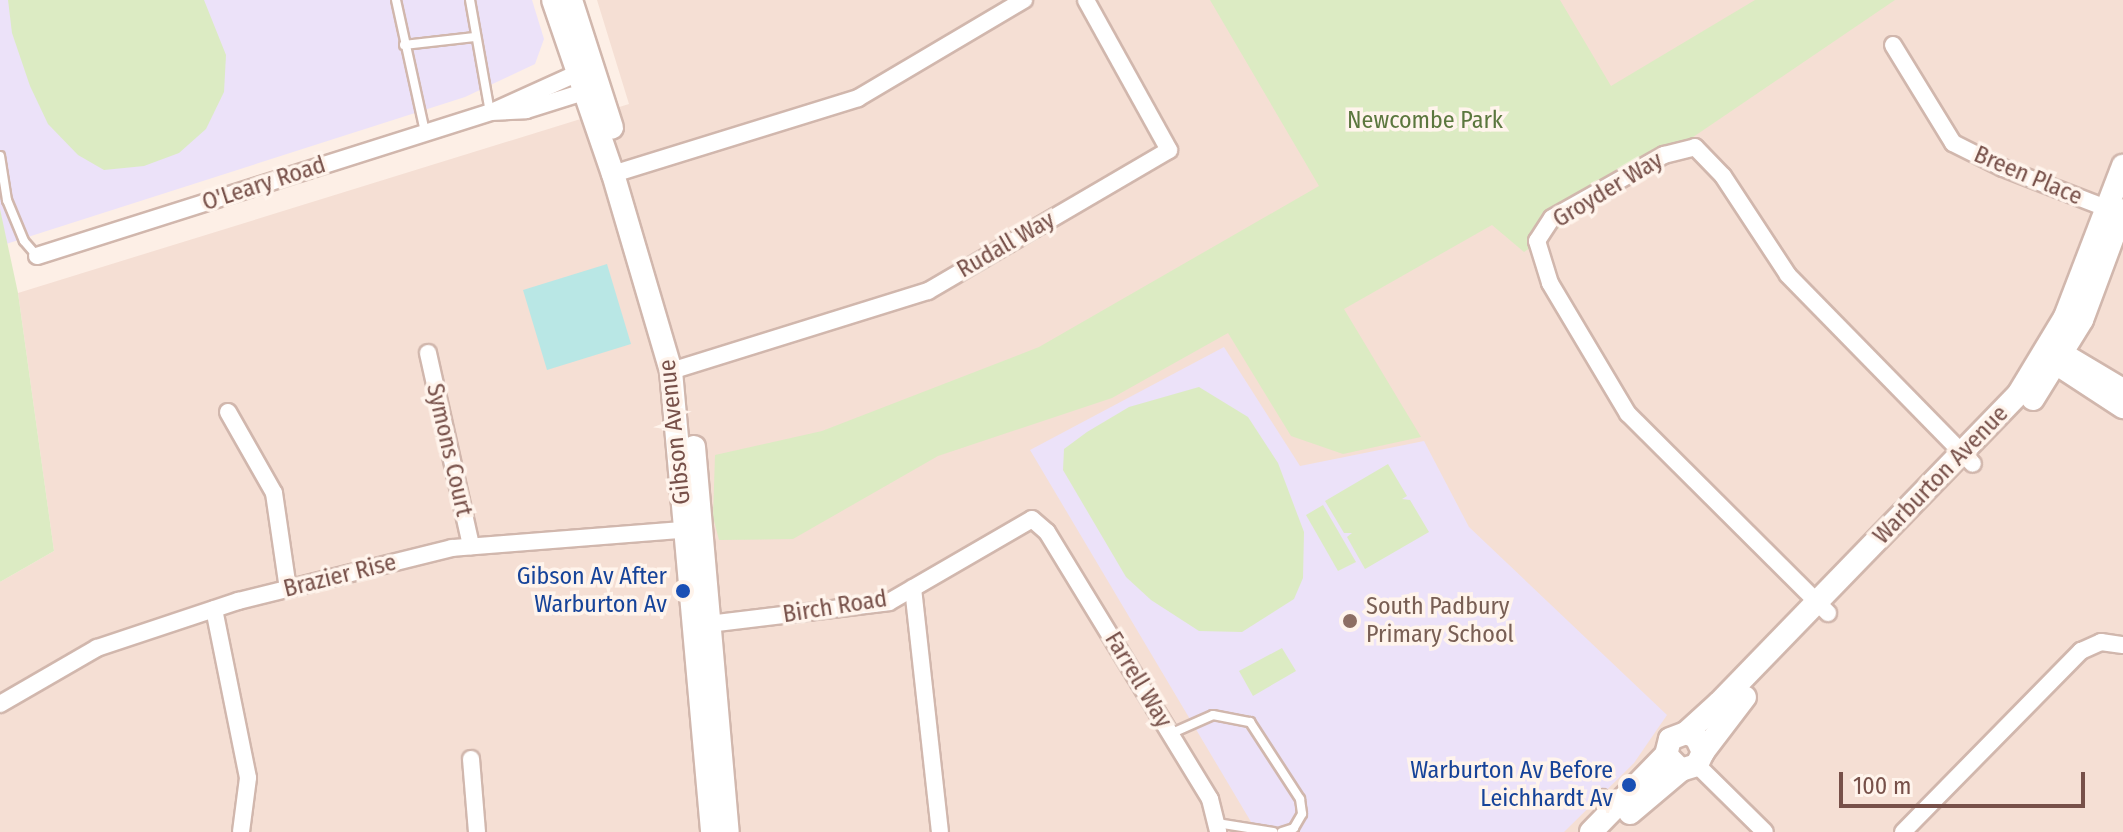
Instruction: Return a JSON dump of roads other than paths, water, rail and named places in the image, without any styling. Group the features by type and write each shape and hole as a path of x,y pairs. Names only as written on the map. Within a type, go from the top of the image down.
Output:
{"street":[{"name":"Gibson Avenue","path":"553,0 588,80 678,369 702,625 712,832"},
{"name":"Gibson Avenue","path":"571,0 588,80"},
{"path":"619,172 858,98 1024,0"},
{"name":"Rudall Way","path":"678,369 928,291 1169,150 1086,0"},
{"name":"Breen Place","path":"1893,45 1953,143 2117,211"},
{"name":"O'Leary Road","path":"37,256 491,112 526,110 588,80"},
{"name":"Groyder Way","path":"1823,608 1628,414 1550,283 1537,241 1552,218 1664,155 1695,147 1723,176 1788,275 1968,459"},
{"name":"Warburton Avenue","path":"1611,832 1687,761 1823,608 1968,459 2054,356 2117,211 2123,166"},
{"name":"Symons Court","path":"428,353 471,546"},
{"path":"2054,356 2123,390"},
{"path":"2054,356 2123,407"},
{"path":"228,412 274,493 288,589"},
{"name":"Birch Road","path":"702,625 889,602 1032,519 1047,532"},
{"name":"Brazier Rise","path":"0,704 97,648 214,609 288,589 471,546 694,529"},
{"name":"Farrell Way","path":"1047,532 1210,799 1217,828"},
{"path":"913,588 940,832"},
{"name":"Warburton Avenue","path":"1687,761 1670,739 1686,733 1823,608"},
{"path":"214,609 248,778 241,832"},
{"name":"Gibson Avenue","path":"702,625 728,832"},
{"path":"1903,832 2081,651 2101,642 2123,645"},
{"path":"471,759 477,832"},
{"path":"1687,761 1765,832"},
{"name":"Warburton Avenue","path":"1591,832 1610,800 1687,761"}],"lane":[{"path":"396,0 425,132"},
{"path":"470,0 491,112"},
{"path":"404,45 475,37"},
{"path":"0,156 7,200 24,241 37,256"},
{"path":"1170,734 1213,715 1250,722 1300,799 1302,814 1294,828 1282,832"},
{"path":"1217,828 1273,832"}],"water":[{"path":"607,264 631,344 547,370 523,290"}],"place":[{"name":"Gibson Av After Warburton Av","path":"683,591"},
{"name":"South Padbury Primary School","path":"1350,621"},
{"name":"Warburton Av Before Leichhardt Av","path":"1629,785"}],"park label":[{"name":"Newcombe Park","path":"1425,121"}]}
